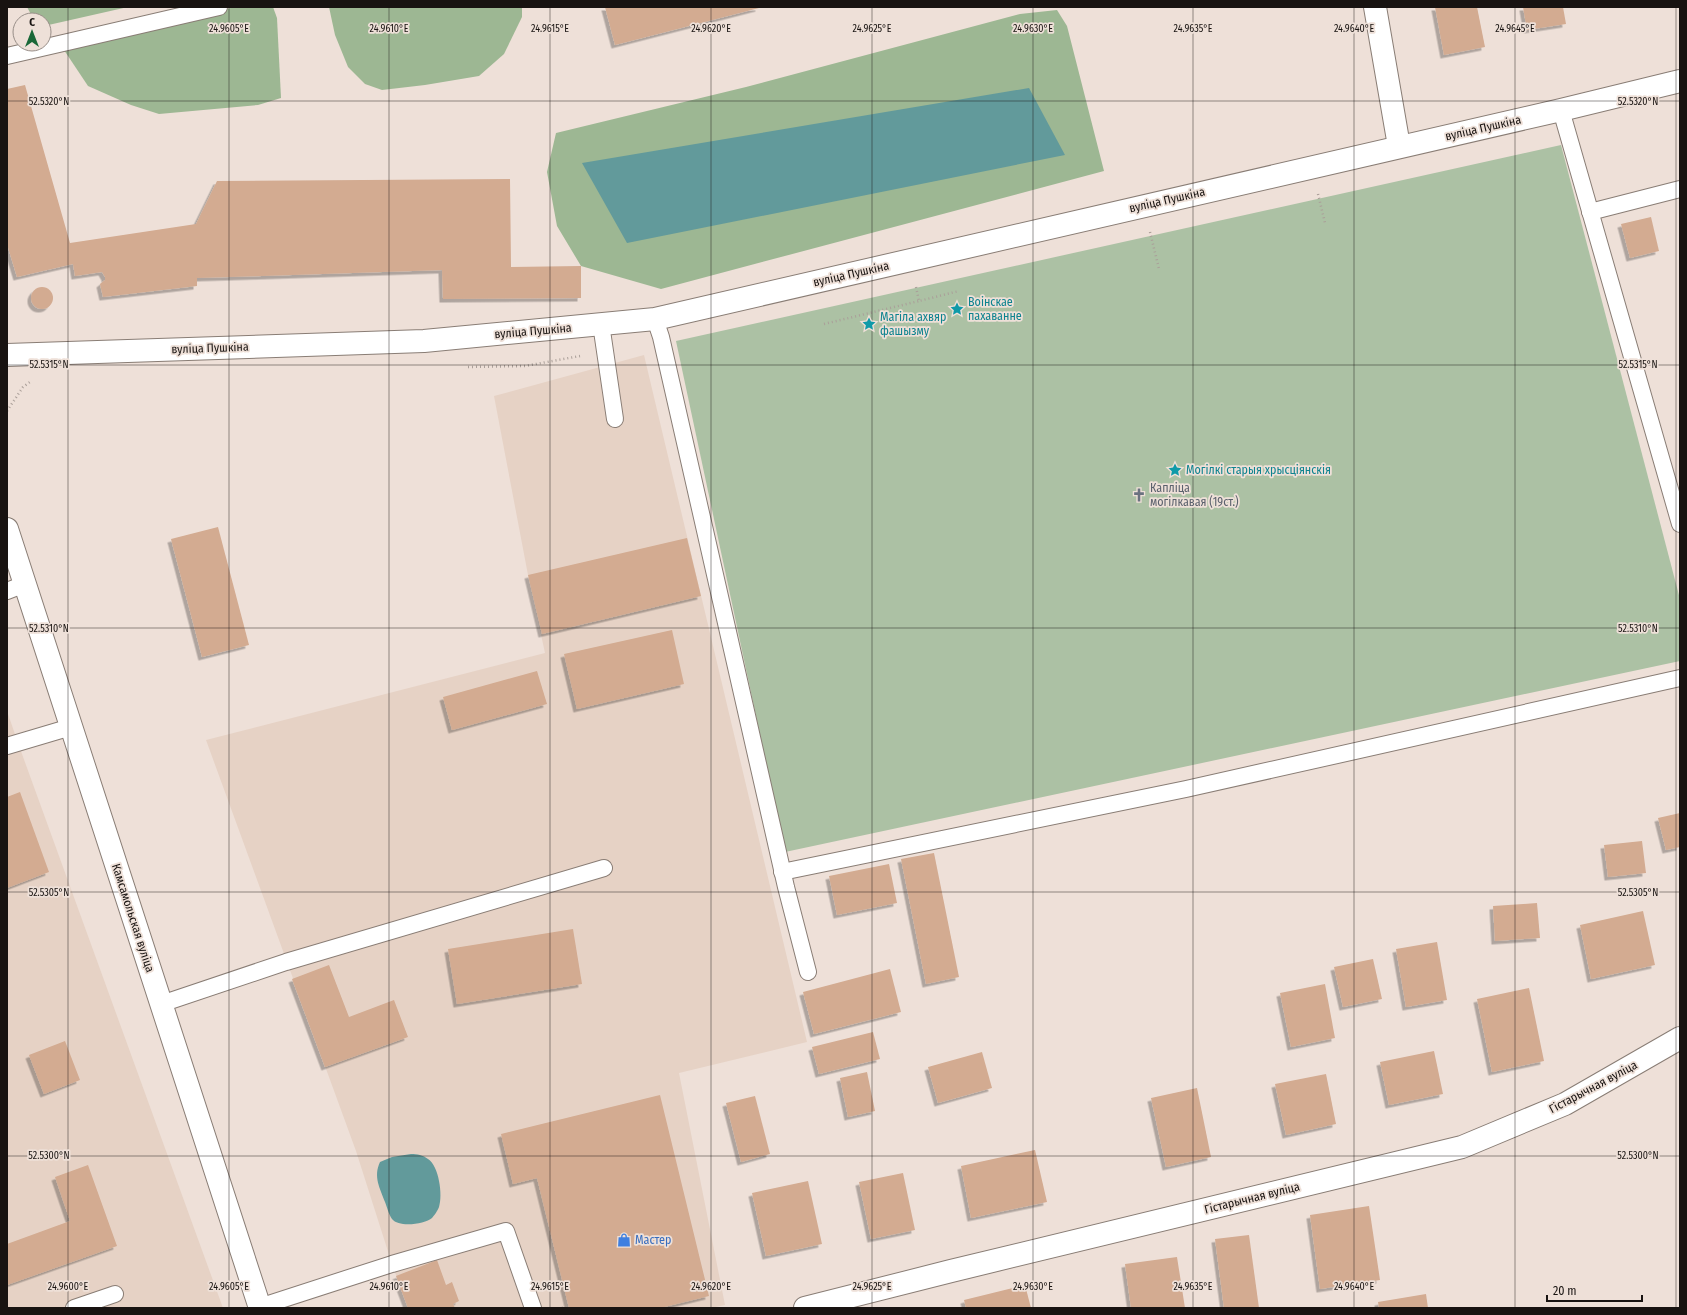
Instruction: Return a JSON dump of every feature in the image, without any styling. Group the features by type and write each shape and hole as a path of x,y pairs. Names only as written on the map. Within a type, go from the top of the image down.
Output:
{"street":[{"path":"1375,7 1399,146"},
{"name":"вуліца Пушкіна","path":"7,355 424,341 655,319 1399,146 1561,110 1680,81"},
{"name":"Камсамольская вуліца","path":"7,529 16,588 71,727 260,1307"},
{"name":"Гістарычная вуліца","path":"806,1308 950,1271 1462,1147 1565,1104 1680,1038"}],"lane":[{"path":"7,56 219,7"},
{"path":"1561,110 1680,524"},
{"path":"1590,212 1680,189"},
{"path":"655,319 661,337 782,872 808,972"},
{"path":"601,324 615,419"},
{"path":"782,872 1186,789 1680,678"},
{"path":"7,746 71,727"},
{"path":"161,1004 286,962 604,868"},
{"path":"260,1307 392,1264 506,1231 533,1308"},
{"path":"74,1308 115,1294"}],"path":[{"path":"1318,190 1325,223"},
{"path":"1149,228 1159,269"},
{"path":"914,280 919,301"},
{"path":"824,324 959,292"},
{"path":"562,1308 569,1306"}],"shaded area":[{"path":"644,355 807,1042 679,1073 725,1305 711,1308 408,1308 392,1264 356,1151 206,740 545,653 528,575 494,396"},
{"path":"7,711 18,743 223,1308 7,1308"}],"green space":[{"path":"27,7 128,7 52,24 52,12 30,12"},
{"path":"235,7 273,7 277,18 281,98 258,105 159,114 131,105 88,86 62,47"},
{"path":"329,7 522,7 522,17 504,54 479,76 382,90 365,84 348,67 335,35"},
{"path":"1057,10 1067,26 1104,171 661,289 581,266 557,226 547,172 556,133 746,87 1020,14"},
{"name":"Могілкі старыя хрысціянскія","path":"1561,145 1680,599 1680,661 785,852 676,341"}],"water":[{"path":"1029,88 1065,155 627,243 582,163"},
{"path":"411,1154 422,1156 432,1163 439,1181 441,1195 438,1208 432,1218 424,1222 406,1224 395,1222 392,1219 379,1187 377,1173 380,1162 392,1157"}],"building":[{"path":"605,7 759,7 759,8 615,45"},
{"path":"1435,7 1477,7 1485,47 1444,55"},
{"path":"1523,7 1563,7 1566,24 1527,30"},
{"path":"25,85 70,243 196,224 217,181 510,179 511,267 581,266 581,298 443,299 442,270 197,278 197,286 103,297 100,284 105,280 105,277 102,272 75,276 73,264 17,277 7,244 7,89"},
{"path":"1651,217 1659,251 1630,258 1621,224"},
{"path":"42,287 50,290 53,298 50,306 42,309 34,306 31,298 34,290"},
{"path":"218,527 249,645 202,657 171,539"},
{"path":"687,538 701,596 542,634 528,575"},
{"path":"672,630 684,684 577,709 564,654"},
{"path":"537,671 547,704 452,730 443,697"},
{"path":"20,792 49,872 7,888 7,797"},
{"path":"1680,813 1680,847 1666,850 1658,818"},
{"path":"1642,841 1646,873 1608,877 1604,845"},
{"path":"934,853 959,977 926,984 901,859"},
{"path":"889,864 897,903 837,915 829,876"},
{"path":"1537,903 1540,938 1495,941 1493,906"},
{"path":"1643,911 1655,965 1591,979 1580,925"},
{"path":"573,929 582,984 457,1004 448,949"},
{"path":"1437,942 1447,1000 1406,1007 1396,949"},
{"path":"1373,959 1382,999 1343,1007 1334,967"},
{"path":"329,965 349,1017 394,1000 408,1037 325,1067 292,979"},
{"path":"890,969 901,1012 814,1034 803,992"},
{"path":"1325,984 1335,1038 1291,1047 1280,993"},
{"path":"1529,988 1544,1061 1492,1072 1477,999"},
{"path":"873,1032 880,1059 819,1074 812,1047"},
{"path":"65,1041 80,1080 44,1094 29,1055"},
{"path":"1434,1051 1443,1094 1389,1105 1380,1062"},
{"path":"982,1052 992,1088 938,1103 928,1067"},
{"path":"867,1072 875,1111 848,1117 840,1078"},
{"path":"1326,1074 1336,1124 1286,1135 1275,1084"},
{"path":"1197,1088 1211,1157 1166,1167 1151,1098"},
{"name":"Мастер","path":"660,1095 709,1296 660,1308 569,1308 537,1178 513,1184 501,1134"},
{"path":"755,1096 770,1154 741,1162 726,1103"},
{"path":"1035,1150 1047,1202 971,1218 961,1166"},
{"path":"88,1165 117,1246 7,1285 7,1244 70,1221 55,1177"},
{"path":"903,1173 915,1230 871,1239 859,1182"},
{"path":"808,1181 822,1244 766,1256 752,1193"},
{"path":"1369,1206 1380,1280 1320,1289 1310,1215"},
{"path":"1249,1235 1259,1308 1224,1308 1215,1239"},
{"path":"1177,1257 1185,1308 1131,1308 1125,1264"},
{"path":"437,1260 446,1285 452,1282 459,1301 453,1304 455,1308 408,1308 396,1276"},
{"path":"1025,1285 1031,1308 966,1308 964,1300"},
{"path":"1426,1294 1428,1308 1379,1308 1378,1302"}],"place":[{"name":"Воінскае пахаванне","path":"957,309"},
{"name":"Магіла ахвяр фашызму","path":"869,324"},
{"name":"Могілкі старыя хрысціянскія","path":"1175,470"},
{"name":"Капліца могілкавая (19ст.)","path":"1139,495"},
{"name":"Мастер","path":"624,1240"}]}
